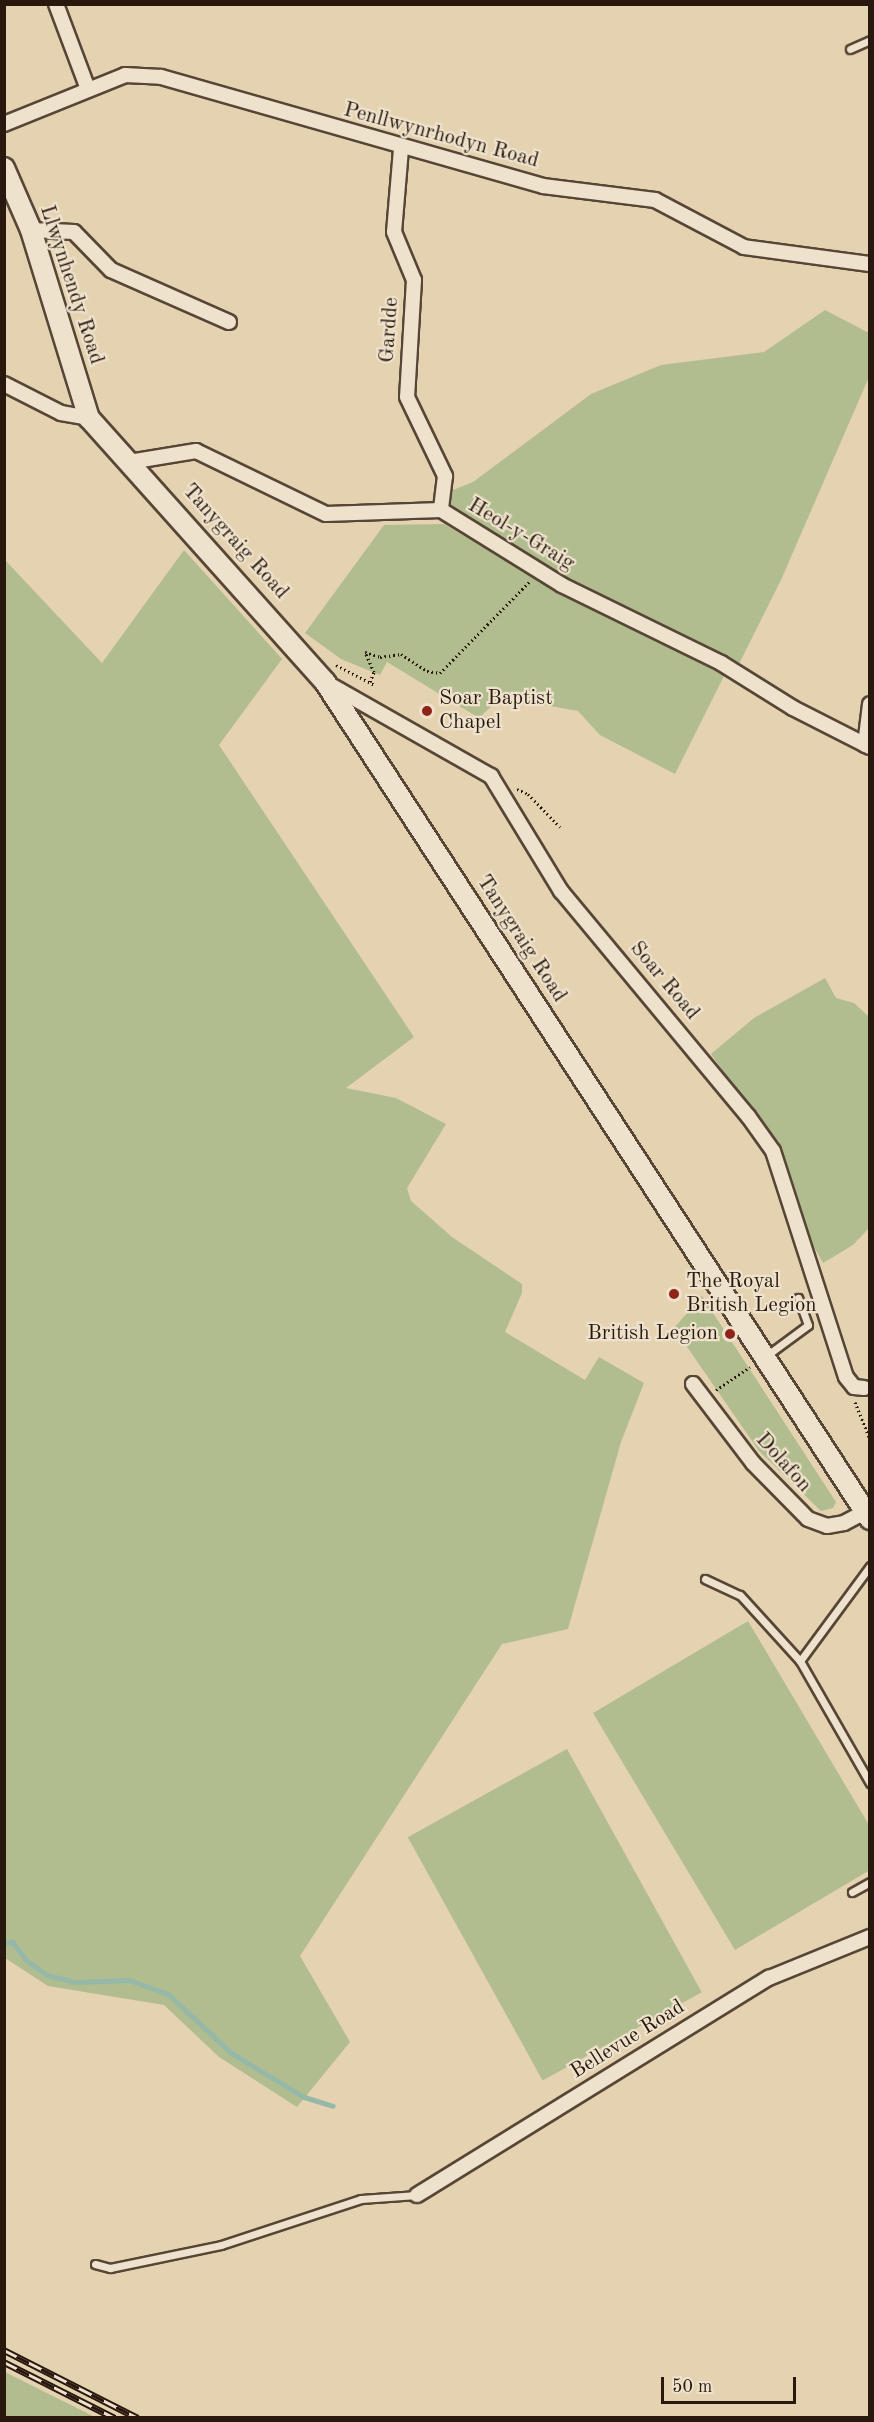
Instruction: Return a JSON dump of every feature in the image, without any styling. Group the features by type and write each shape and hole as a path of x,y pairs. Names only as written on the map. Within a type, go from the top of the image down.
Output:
{"main road":[{"name":"Llwynhendy Road","path":"4,168 31,230 89,417"},
{"name":"Tanygraig Road","path":"89,417 325,682 867,1515"}],"street":[{"path":"56,4 88,89"},
{"name":"Penllwynrhodyn Road","path":"4,124 126,75 161,77 401,149 543,186 655,200 744,247 870,264"},
{"name":"Gardde","path":"401,149 394,232 414,280 407,397 445,476 441,510"},
{"path":"31,230 74,232 111,270 229,322"},
{"path":"4,384 61,412 89,417"},
{"name":"Heol-y-Graig","path":"129,462 196,451 326,514 441,510 559,590 721,663 793,708 868,746"},
{"name":"Soar Road","path":"325,682 491,776 561,891 748,1116 773,1151 846,1377"},
{"path":"868,746 870,704"},
{"path":"846,1377 855,1387 864,1388"},
{"name":"Dolafon","path":"693,1384 760,1471 808,1519 836,1525 867,1515"},
{"name":"Bellevue Road","path":"417,2195 769,1978 870,1936"}],"lane":[{"path":"850,49 870,39"},
{"path":"764,1357 808,1325 798,1298"},
{"path":"800,1661 870,1566"},
{"path":"705,1579 740,1595 800,1661 870,1783"},
{"path":"852,1892 870,1882"},
{"path":"95,2264 110,2268 221,2245 361,2199 417,2195"}],"path":[{"path":"370,682 374,672 365,652 380,657 400,654 427,671 440,673 530,581 559,590"},
{"path":"491,776 528,794 560,827"},
{"path":"704,1398 764,1357"},
{"path":"846,1377 870,1439"}],"green space":[{"path":"825,310 869,333 869,377 781,580 739,664 565,577 449,506 448,492 473,482 591,394 661,365 764,352"},
{"path":"444,524 562,594 725,674 675,774 600,735 578,711 501,697 479,718 387,662 380,675 341,659 305,633 384,525"},
{"path":"184,550 282,659 219,745 414,1037 346,1088 396,1098 446,1124 407,1188 411,1201 452,1237 522,1284 522,1293 505,1332 585,1380 599,1357 644,1383 621,1442 568,1629 502,1644 300,1956 350,2042 297,2107 219,2057 164,2005 48,1986 5,1958 5,560 102,663"},
{"path":"825,978 836,998 854,1003 869,1017 869,1228 853,1245 823,1263 808,1236 779,1153 711,1054 754,1018"},
{"path":"702,1296 836,1502 833,1508 821,1511 759,1451 674,1328"},
{"path":"748,1621 869,1825 870,1870 735,1950 593,1713"},
{"path":"567,1749 702,1992 543,2080 408,1837"},
{"path":"5,2372 95,2417 5,2417"}],"waterway":[{"path":"4,1943 12,1942 27,1961 47,1975 76,1982 129,1980 168,1994 231,2053 304,2097 333,2106"}],"railway":[{"path":"4,2350 138,2418"},
{"path":"4,2362 115,2418"}],"place":[{"name":"Soar Baptist Chapel","path":"427,711"},
{"name":"The Royal British Legion","path":"674,1294"},
{"name":"British Legion","path":"730,1334"}]}
